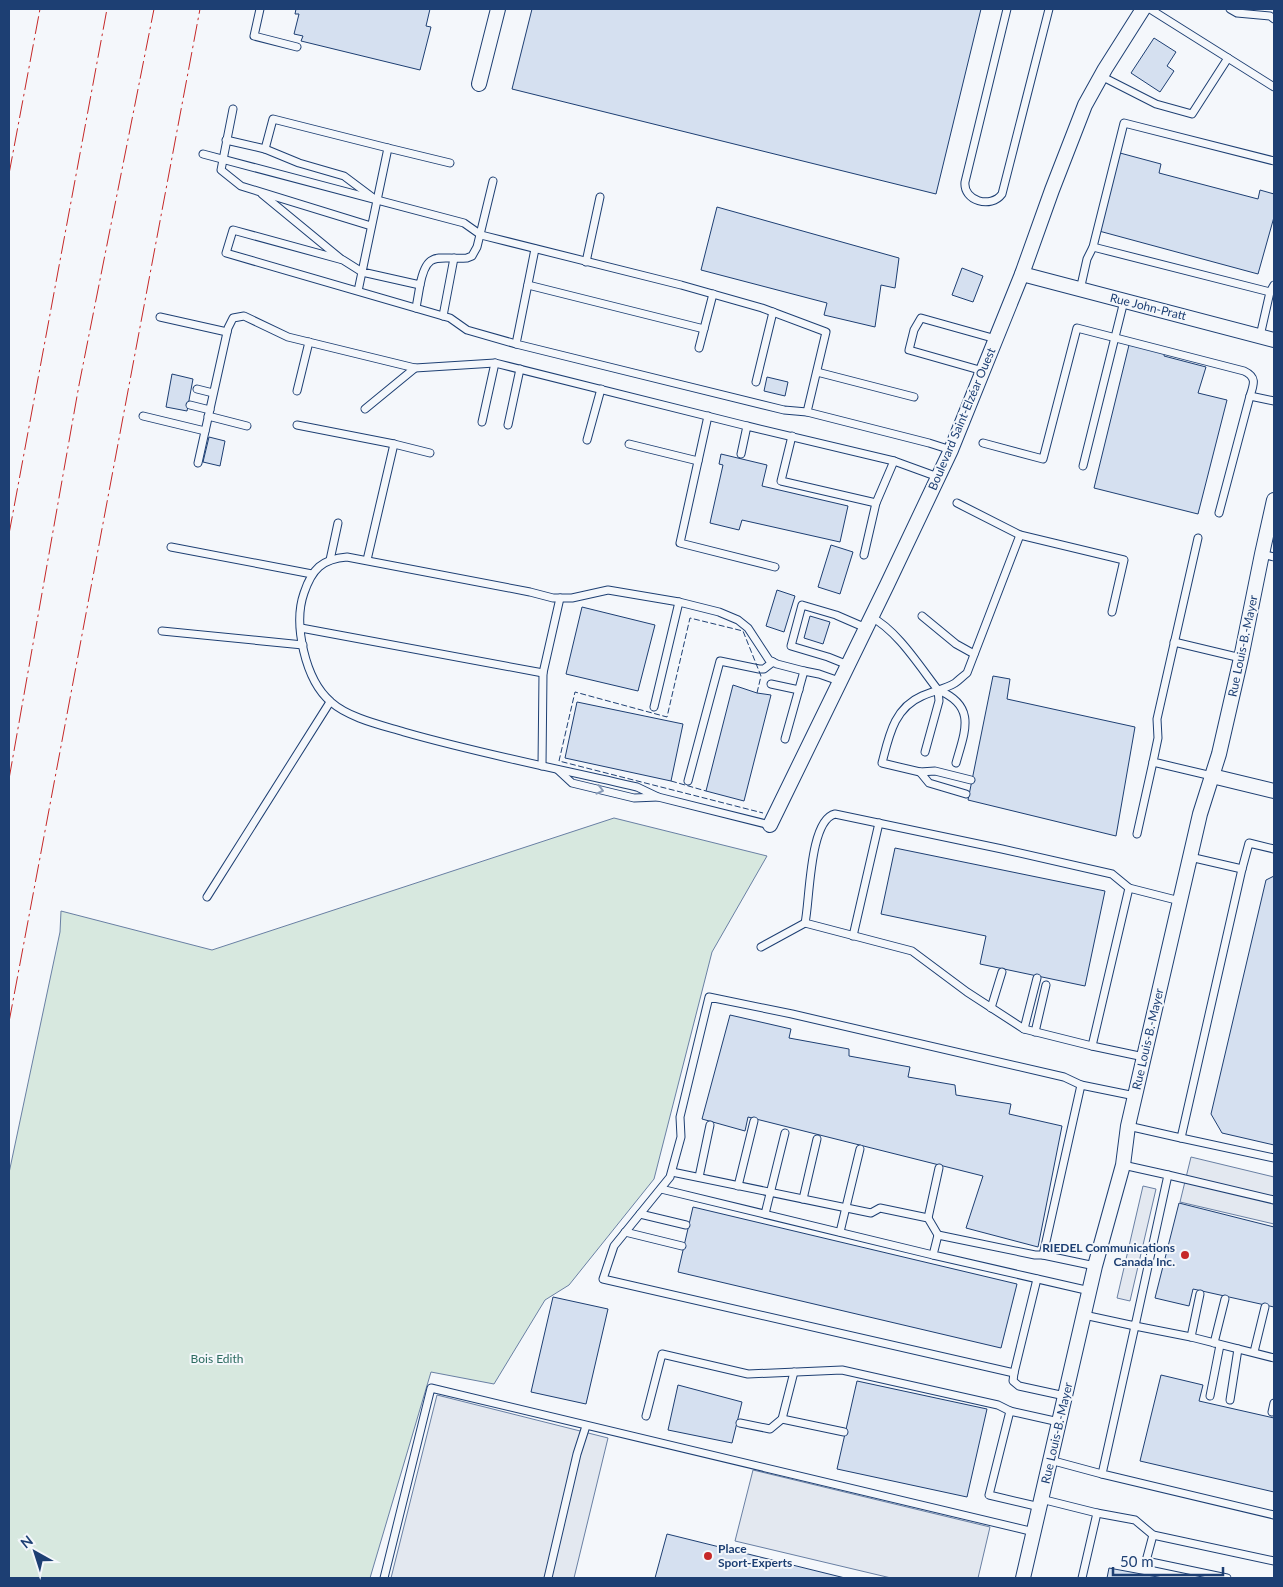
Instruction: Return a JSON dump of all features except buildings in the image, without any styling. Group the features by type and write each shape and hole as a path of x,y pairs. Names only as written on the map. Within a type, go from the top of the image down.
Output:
{"street":[{"path":"479,84 498,9"},
{"name":"Boulevard Saint-Elzéar Ouest","path":"770,825 951,450 1022,274 1081,117 1101,76 1144,9"},
{"name":"Rue John-Pratt","path":"1022,274 1274,340"},
{"name":"Rue Louis-B.-Mayer","path":"1023,1578 1095,1266 1123,1165 1128,1126 1200,814 1220,754 1241,658 1268,555 1274,500"},
{"path":"1212,776 1274,791"}],"lane":[{"path":"260,9 254,36 298,47"},
{"path":"1007,9 964,182 968,195 987,202 998,200 1002,194 1049,9"},
{"path":"1150,9 1274,87"},
{"path":"1230,9 1237,13 1270,16 1274,19"},
{"path":"1101,76 1156,104 1192,114 1228,58"},
{"path":"233,109 221,170 241,186 371,226"},
{"path":"265,149 272,119 450,163"},
{"path":"1080,290 1124,123 1274,161"},
{"path":"226,140 265,149 299,163 344,176 376,200"},
{"path":"358,292 388,148"},
{"path":"203,154 464,223 481,235 713,294 773,312 826,332 807,412"},
{"path":"416,308 424,267 429,262 435,258 472,256 475,252 481,235 493,181"},
{"path":"260,192 343,260 362,272 420,285"},
{"path":"586,262 600,197"},
{"path":"343,260 233,230 226,253 450,318 467,330 516,344 784,410 807,412 951,450"},
{"path":"1092,247 1272,288 1260,336"},
{"path":"516,344 535,249"},
{"path":"443,316 454,258"},
{"path":"528,285 704,329"},
{"path":"699,348 713,294"},
{"path":"1083,466 1124,301"},
{"path":"756,382 773,312"},
{"path":"198,463 227,332 233,318 244,316 288,337 415,368 495,363 894,461 938,476"},
{"path":"160,317 227,332"},
{"path":"983,371 909,350 914,330 921,318 996,339"},
{"path":"983,443 1043,459 1076,328 1244,371 1252,376 1254,380 1219,513"},
{"path":"297,391 309,342"},
{"path":"482,422 495,363"},
{"path":"365,409 415,368"},
{"path":"508,425 520,369"},
{"path":"817,372 914,397"},
{"path":"197,389 213,393"},
{"path":"587,440 601,389"},
{"path":"1250,396 1274,402"},
{"path":"190,405 247,426"},
{"path":"143,416 205,431"},
{"path":"708,416 680,543 774,567"},
{"path":"297,425 430,453"},
{"path":"741,454 747,426"},
{"path":"792,436 782,481 876,503"},
{"path":"367,560 394,444"},
{"path":"629,444 698,462"},
{"path":"864,555 876,503 894,461"},
{"path":"957,503 1020,535 1124,560 1112,612"},
{"path":"330,560 338,523"},
{"path":"970,780 935,772 920,772 882,763 891,729 903,709 920,696 955,683 966,673 1020,535"},
{"path":"1137,834 1158,738 1157,719 1198,538"},
{"path":"171,548 312,574"},
{"path":"770,825 658,797 637,787 440,742 349,714 330,702 315,683 310,672 301,628 303,596 312,574 323,563 347,557 553,598 572,598 608,590 679,602 719,612 738,620 748,628 765,656 773,662 839,681"},
{"path":"542,766 543,673 560,598"},
{"path":"654,706 679,602"},
{"path":"848,665 791,646 802,606 868,623 881,623 896,636 938,690 950,695 963,711 966,727 956,763"},
{"path":"922,616 956,644 974,654"},
{"path":"301,628 543,673"},
{"path":"162,631 303,645"},
{"path":"1174,642 1241,658"},
{"path":"688,781 720,661 759,669 764,669 773,662"},
{"path":"784,739 804,671"},
{"path":"771,684 799,690"},
{"path":"925,752 939,701 938,690"},
{"path":"207,897 330,702"},
{"path":"1153,762 1212,776"},
{"path":"557,770 572,783 634,798 658,797"},
{"path":"920,772 929,783 966,794"},
{"path":"805,923 808,909 811,866 819,836 828,817 832,815 879,823 1112,874 1129,888 1181,901"},
{"path":"853,936 879,823"},
{"path":"1182,1138 1249,844 1274,849"},
{"path":"1190,857 1242,869"},
{"path":"1092,1046 1129,888"},
{"path":"761,947 805,923 912,951 967,992 1024,1029 1144,1057"},
{"path":"992,1008 1002,972"},
{"path":"1024,1029 1037,978"},
{"path":"1035,1032 1046,985"},
{"path":"1014,1373 603,1279 614,1246 661,1189 672,1172 681,1137 680,1117 708,997 792,1014 1064,1077 1080,1085 1135,1096"},
{"path":"1042,1255 1080,1085"},
{"path":"738,1186 754,1121"},
{"path":"699,1177 710,1125"},
{"path":"1128,1126 1274,1158"},
{"path":"765,1214 785,1132"},
{"path":"804,1199 817,1139"},
{"path":"840,1232 860,1149"},
{"path":"1123,1165 1274,1200"},
{"path":"933,1255 938,1234 928,1218 939,1168"},
{"path":"672,1172 871,1213 880,1208 928,1218"},
{"path":"1102,1474 1168,1175"},
{"path":"661,1189 1090,1291"},
{"path":"640,1214 686,1225"},
{"path":"625,1232 682,1246"},
{"path":"938,1234 1095,1266"},
{"path":"1037,1279 1014,1373 1014,1381 1019,1386 1065,1396"},
{"path":"1191,1337 1200,1294"},
{"path":"1210,1396 1225,1298"},
{"path":"1254,1352 1265,1307"},
{"path":"1084,1315 1191,1337 1274,1358"},
{"path":"1230,1400 1238,1349"},
{"path":"646,1416 662,1354 748,1374 842,1370 998,1405 1010,1411 1059,1422"},
{"path":"740,1422 770,1428 782,1419 794,1372"},
{"path":"384,1578 432,1388 1034,1532"},
{"path":"1272,1412 1274,1403"},
{"path":"1010,1411 989,1495 1135,1520 1153,1535 1274,1562"},
{"path":"782,1419 844,1432"},
{"path":"548,1578 576,1454 586,1426"},
{"path":"1050,1460 1274,1515"},
{"path":"1082,1578 1097,1513"},
{"path":"1153,1535 1146,1561 1226,1578"}],"green space":[{"name":"Bois Edith","path":"614,818 767,856 712,952 654,1179 569,1285 545,1300 494,1384 431,1372 370,1578 9,1578 9,1173 60,932 61,911 212,950"}],"shaded area":[{"path":"1191,1157 1274,1177 1274,1224 1180,1202"},
{"path":"1143,1186 1156,1189 1130,1301 1117,1298"},
{"path":"437,1395 608,1438 574,1578 391,1578"},
{"path":"753,1470 990,1527 978,1578 891,1578 735,1541"}],"fence":[{"path":"757,693 761,676 743,631 690,618 667,717 575,692 559,761 763,813"},
{"path":"671,781 706,791"}],"power":[{"path":"9,174 40,9"},
{"path":"9,534 107,9"},
{"path":"9,779 79,385 154,9"},
{"path":"9,1022 200,9"}],"place":[{"name":"RIEDEL Communications Canada Inc.","path":"1185,1255"},
{"name":"Place Sport-Experts","path":"708,1556"}]}
